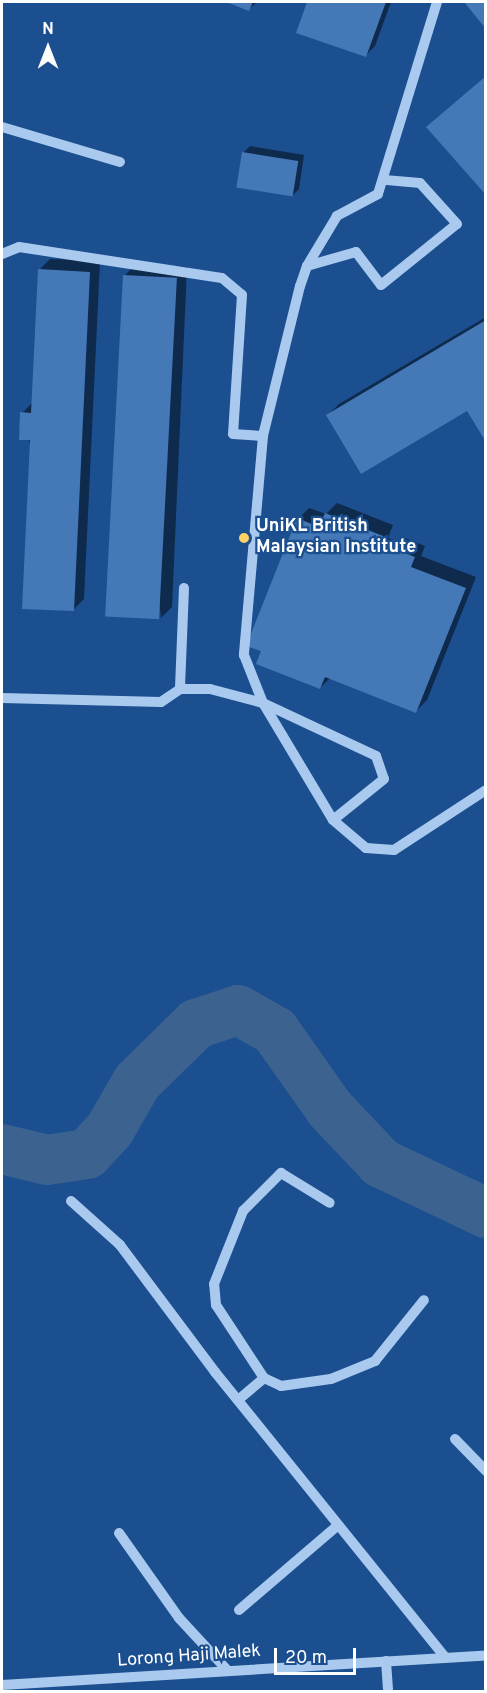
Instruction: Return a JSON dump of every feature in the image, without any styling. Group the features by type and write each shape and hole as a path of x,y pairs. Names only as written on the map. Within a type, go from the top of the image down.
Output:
{"street":[{"path":"437,2 378,194 336,216 307,266 263,436 244,655 263,703 333,820 366,848 394,850 486,790"},
{"path":"2,127 120,162"},
{"path":"307,266 344,259 356,252 381,285 457,224 420,183 384,180"},
{"path":"2,254 20,247 222,278 242,294 233,434 263,436"},
{"path":"180,689 183,588"},
{"path":"2,698 161,702 180,689 210,689 263,703 376,756 384,779 333,820"},
{"path":"330,1203 281,1173 243,1211 214,1284 216,1305 264,1378 281,1386 332,1379 375,1361 424,1300"},
{"path":"71,1201 120,1245 238,1400 445,1657"},
{"path":"238,1400 264,1378"},
{"path":"455,1439 486,1471"},
{"path":"239,1610 338,1525"},
{"path":"119,1533 179,1618 228,1671"},
{"name":"Lorong Haji Malek","path":"2,1685 486,1655"},
{"path":"386,1661 388,1692"}],"building":[{"path":"226,2 253,2 249,11"},
{"path":"307,2 386,2 366,57 296,33"},
{"path":"464,2 486,2 486,29"},
{"path":"486,76 486,195 426,127"},
{"path":"242,152 298,161 293,196 236,188"},
{"path":"38,269 90,272 74,611 22,609 30,440 19,440 20,412 31,413"},
{"path":"123,275 177,278 159,619 105,617"},
{"path":"486,320 486,442 467,411 361,474 326,415"},
{"path":"325,513 383,536 378,549 390,554 393,548 415,557 411,567 466,588 416,713 325,677 320,689 256,664 261,651 246,646 297,518 319,527"}],"waterway":[{"path":"2,1149 47,1160 87,1154 110,1129 137,1082 196,1024 238,1010 275,1031 330,1109 381,1163 486,1213"}],"place":[{"name":"UniKL British Malaysian Institute","path":"244,538"}]}
